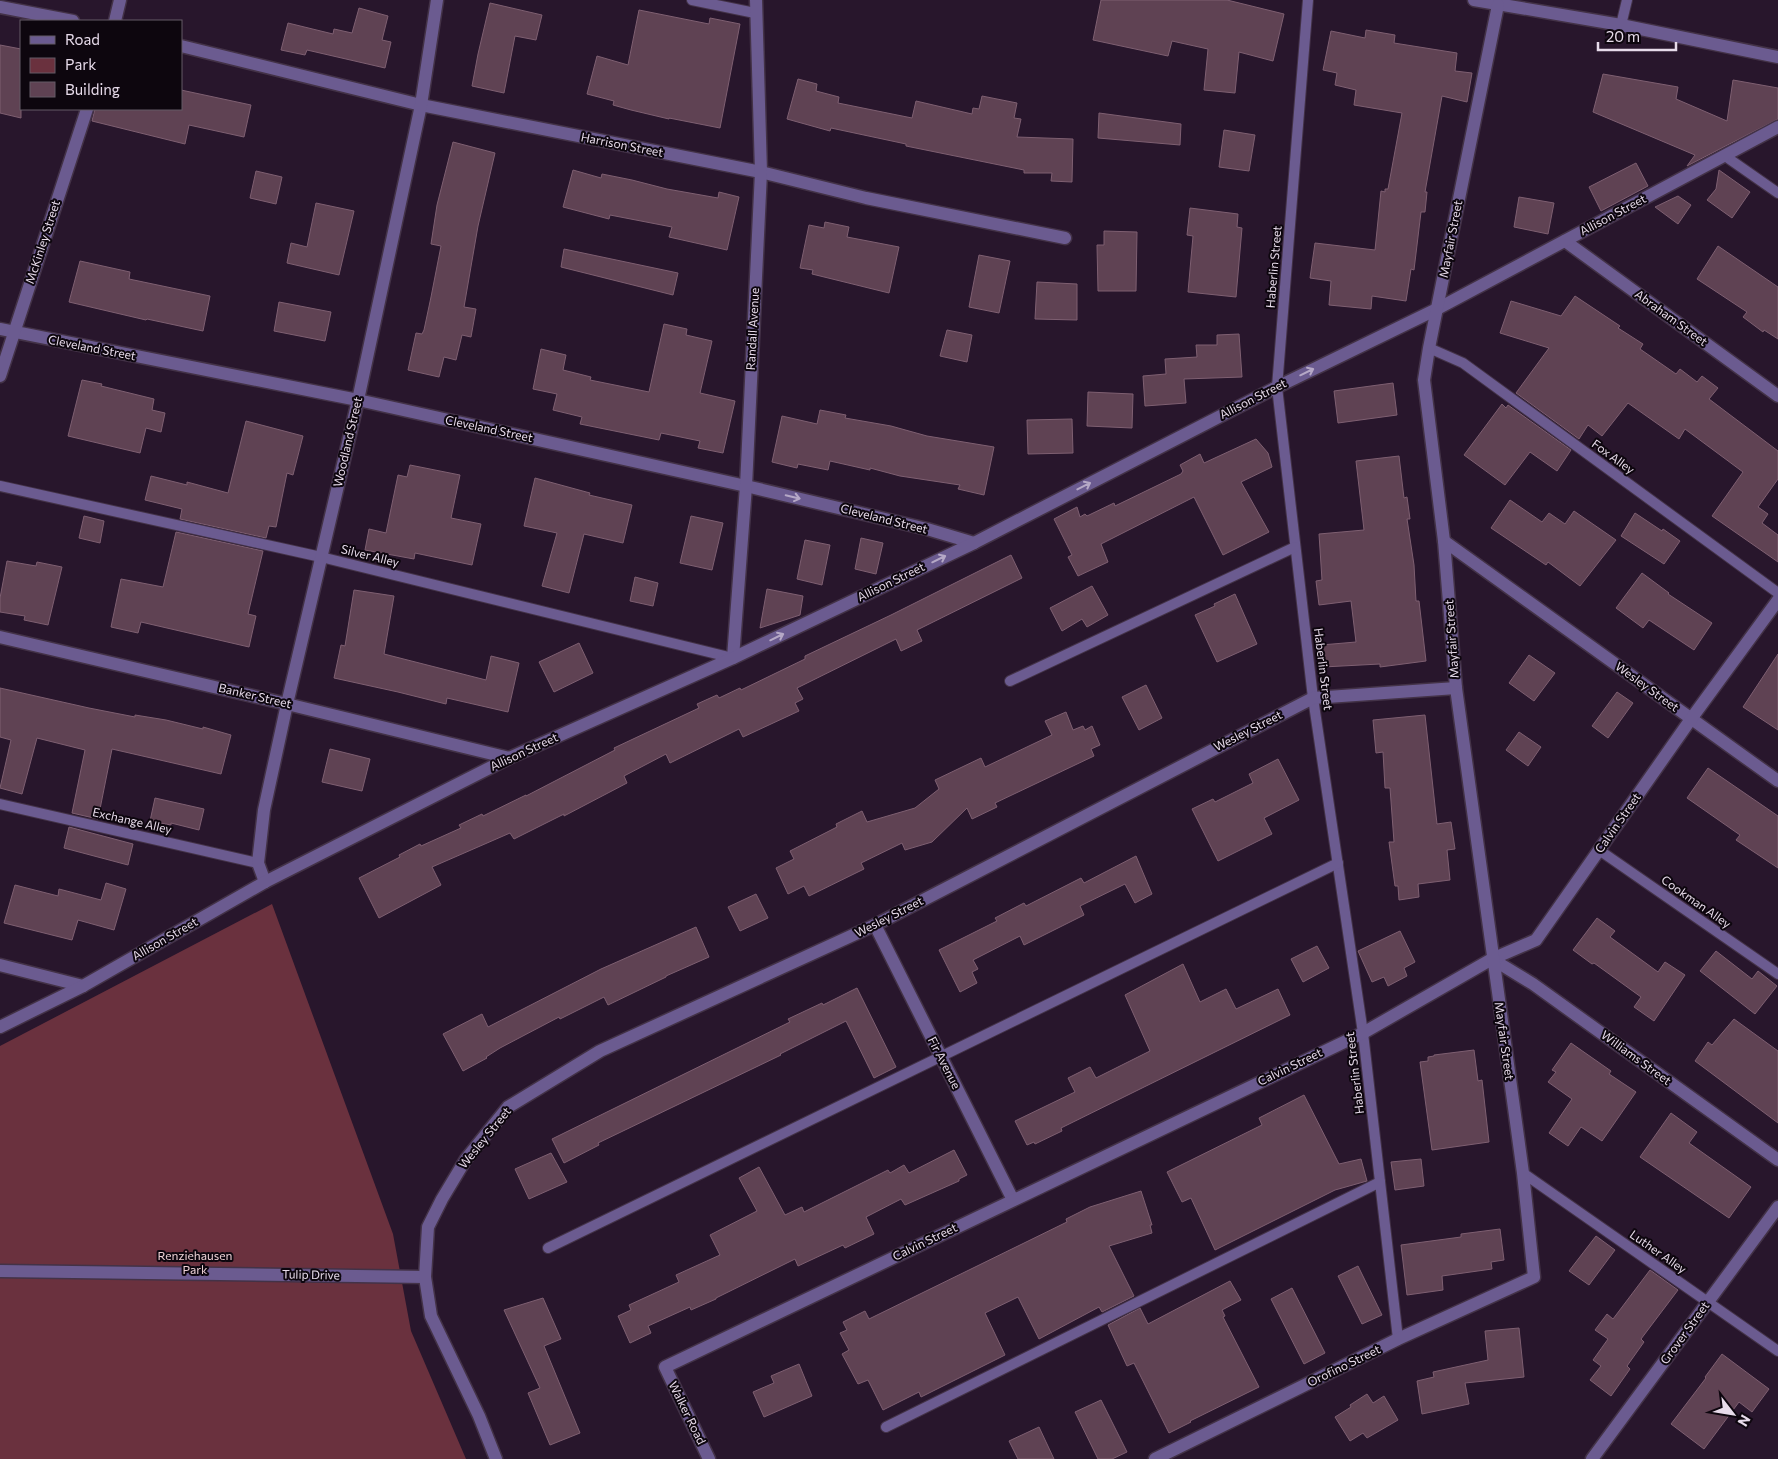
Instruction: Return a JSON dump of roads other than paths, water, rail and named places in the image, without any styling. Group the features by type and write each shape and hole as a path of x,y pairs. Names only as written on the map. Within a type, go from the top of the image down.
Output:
{"street":[{"path":"115,20 120,0"},
{"name":"Woodland Street","path":"265,882 258,864 264,810 358,400 421,105 437,0"},
{"name":"Randall Avenue","path":"733,658 746,486 761,172 756,0"},
{"path":"1474,0 1621,25 1778,58"},
{"name":"Mayfair Street","path":"1498,5 1424,380 1444,541 1456,688 1523,1173 1534,1277"},
{"path":"0,7 68,20"},
{"name":"Harrison Street","path":"182,46 421,105 761,172 866,198 1065,238"},
{"name":"McKinley Street","path":"0,376 87,110"},
{"name":"Allison Street","path":"0,1027 83,986 265,882 509,758 733,658 974,543 1277,387 1437,308 1778,127"},
{"name":"Abraham Street","path":"1565,241 1778,396"},
{"name":"Cleveland Street","path":"0,329 358,400 746,486 927,529 974,543"},
{"name":"Wesley Street","path":"1444,541 1778,781"},
{"name":"Calvin Street","path":"664,1367 1363,1033 1492,959 1536,940 1691,719 1778,600"},
{"name":"Banker Street","path":"0,637 509,758"},
{"name":"Wesley Street","path":"425,1277 428,1227 466,1159 508,1107 600,1051 875,925 1313,698 1456,688"},
{"name":"Fir Avenue","path":"875,925 1013,1200"},
{"name":"Williams Street","path":"1492,959 1533,984 1778,1160"},
{"path":"0,965 83,986"},
{"name":"Grover Street","path":"1592,1459 1778,1207"},
{"name":"Tulip Drive","path":"0,1271 425,1277"},
{"path":"425,1277 431,1316 479,1416 496,1459"},
{"name":"Orofino Street","path":"1155,1459 1398,1340 1534,1277"},
{"name":"Walker Road","path":"664,1367 709,1459"}],"lane":[{"path":"692,0 755,13"},
{"name":"Haberlin Street","path":"1308,0 1277,387 1313,698 1363,1033 1398,1340"},
{"path":"1621,25 1627,0"},
{"path":"1725,156 1778,193"},
{"name":"Fox Alley","path":"1429,348 1463,363 1778,593"},
{"name":"Silver Alley","path":"0,486 321,557 733,658"},
{"path":"1010,681 1295,547"},
{"name":"Exchange Alley","path":"0,804 258,864"},
{"name":"Cookman Alley","path":"1599,850 1778,974"},
{"path":"548,1248 1338,863"},
{"name":"Luther Alley","path":"1523,1173 1778,1352"},
{"path":"886,1427 1380,1182"}],"park label":[{"name":"Renziehausen Park","path":"195,1263"}]}
